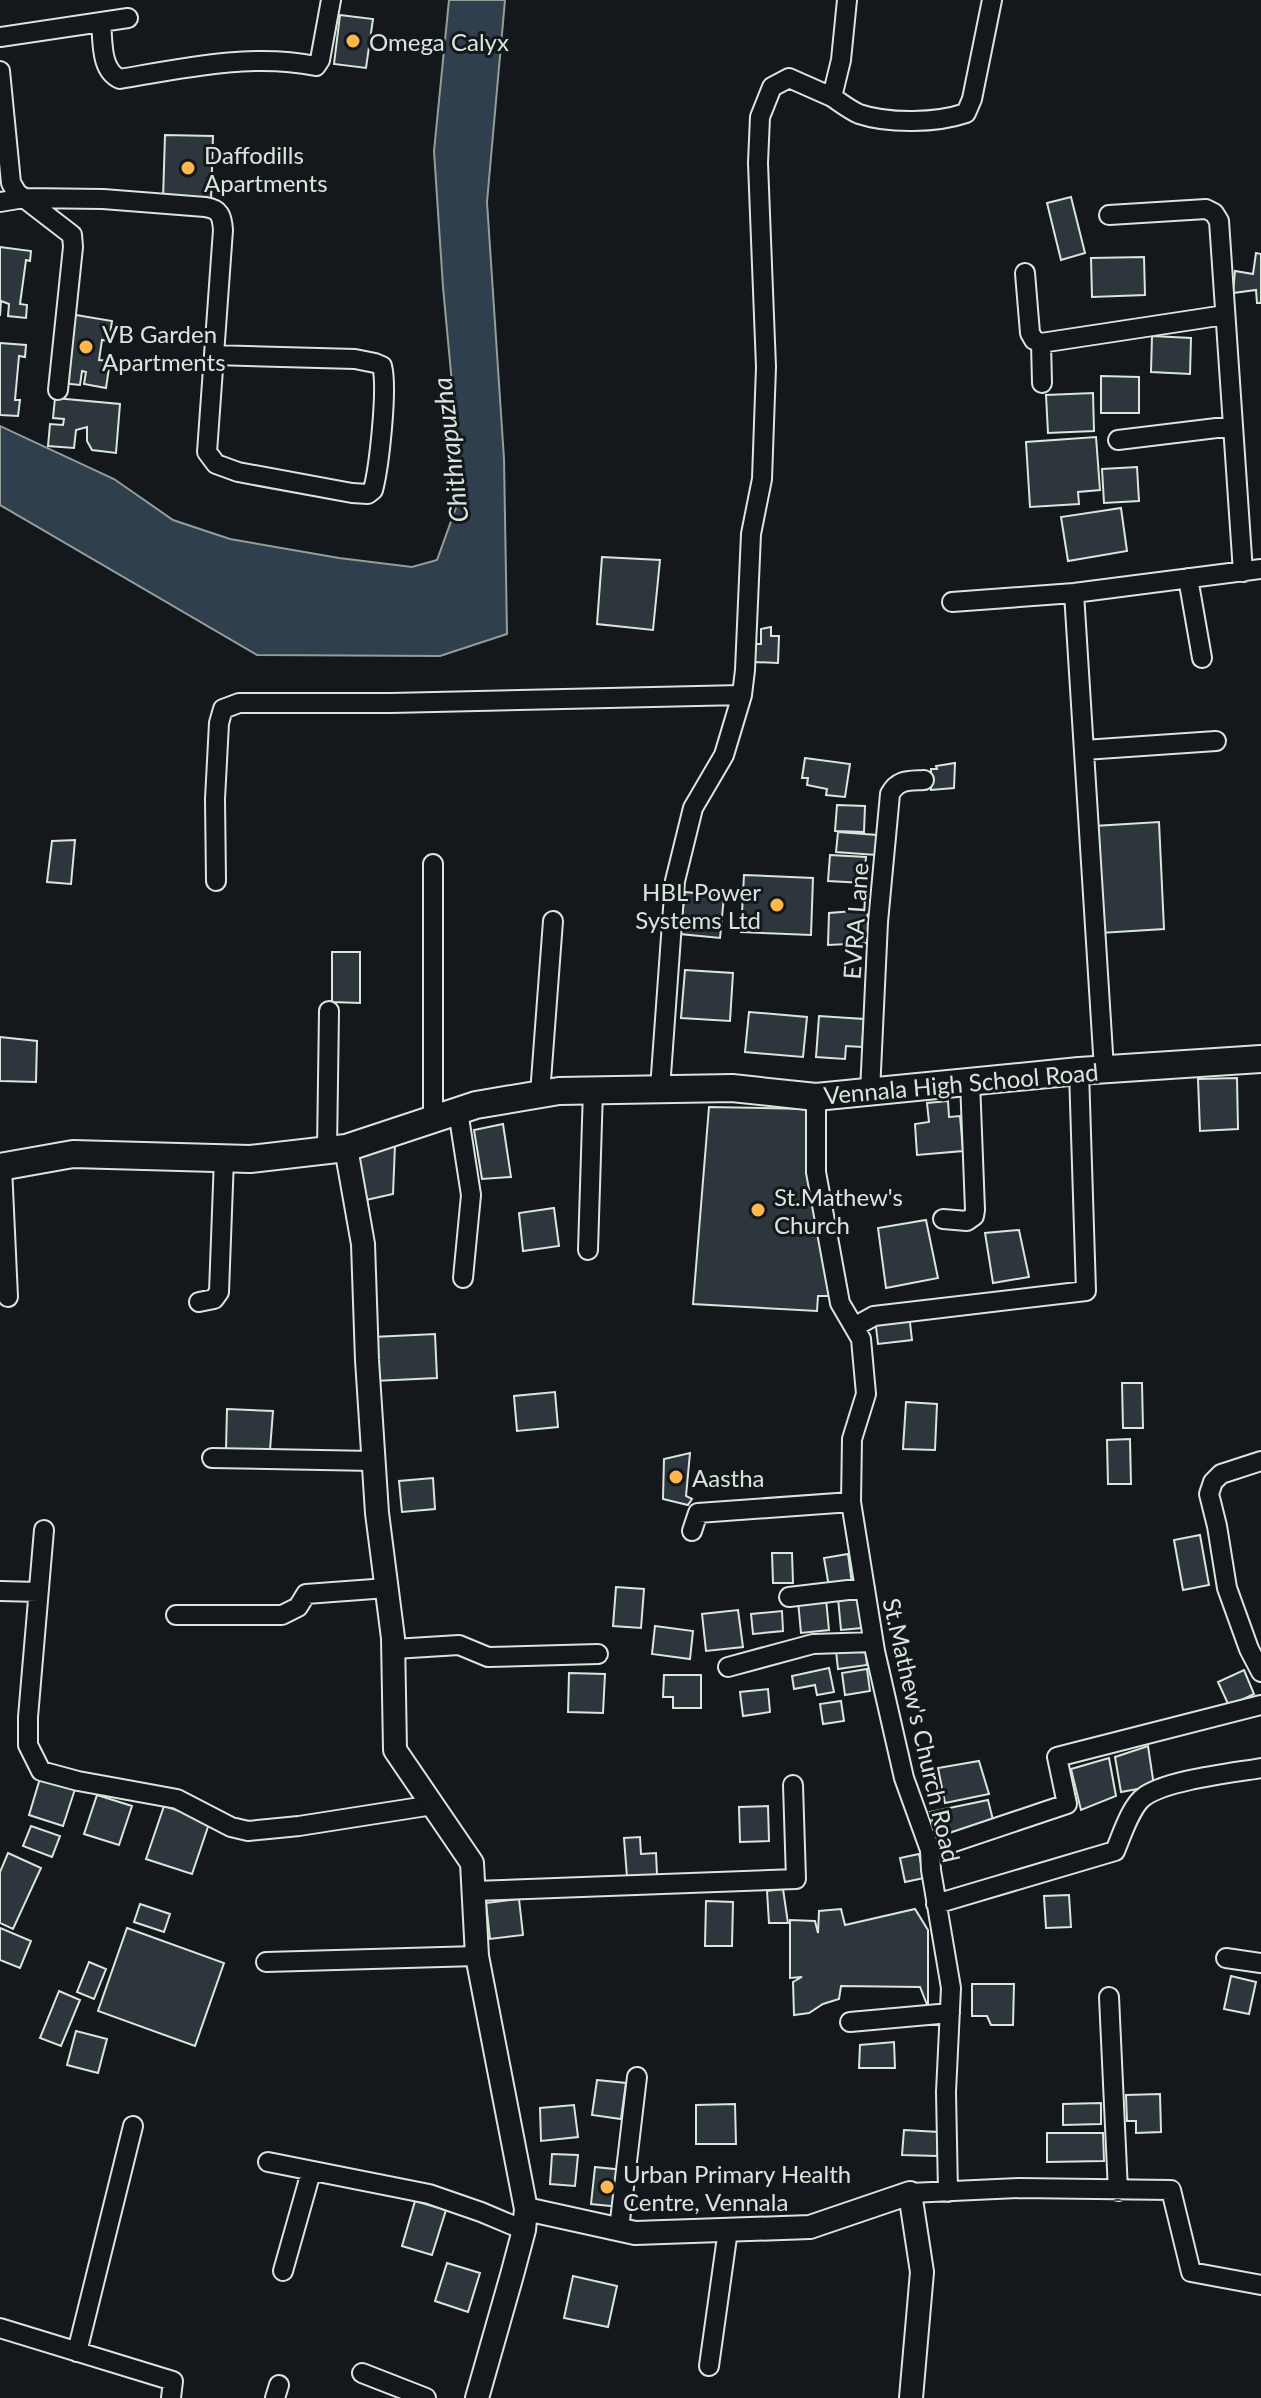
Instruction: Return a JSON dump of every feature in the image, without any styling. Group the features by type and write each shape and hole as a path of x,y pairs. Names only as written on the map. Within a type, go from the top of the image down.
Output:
{"main road":[{"name":"Vennala High School Road","path":"1,1167 73,1154 250,1159 337,1149 476,1105 559,1091 732,1088 816,1097 1092,1070 1261,1059"}],"street":[{"path":"101,22 106,67 112,76 120,79 209,64 287,62 316,66 320,60 331,0"},
{"path":"832,97 841,60 847,0"},
{"path":"660,1089 675,881 693,808 724,755 742,695 751,534 762,479 766,367 758,163 760,117 772,87 789,78 832,97 858,113 893,121 951,118 966,113 972,99 992,0"},
{"path":"0,37 128,18"},
{"path":"0,71 13,188 72,235 58,390"},
{"path":"0,202 24,198 103,199 217,210 222,218 223,230 207,452 216,464 238,472 352,493 368,494 373,490 384,396 382,366 355,359 214,355"},
{"path":"952,602 1074,593 1252,570 1233,426 1219,221 1214,213 1206,209 1109,215"},
{"path":"1025,273 1030,333 1034,340 1041,343 1225,315"},
{"path":"1041,343 1042,383"},
{"path":"1118,440 1233,426"},
{"path":"1188,578 1202,658"},
{"path":"854,1327 874,1316 1086,1291 1092,1070 1084,750 1074,593"},
{"path":"216,881 215,799 219,723 223,709 239,703 391,703 742,695"},
{"path":"1084,750 1216,741"},
{"name":"EVRA Lane","path":"870,1092 878,922 890,794 894,786 901,782 924,780"},
{"path":"433,864 433,1119"},
{"path":"540,1094 553,921"},
{"path":"329,1011 337,1149 363,1244 377,1513 394,1649 395,1750 472,1863 477,1956 525,2220 477,2398"},
{"path":"943,1219 967,1221 974,1216 970,1081"},
{"path":"588,1250 593,1090"},
{"name":"St.Mathew's Church Road","path":"816,1097 816,1172 840,1303 861,1339 866,1394 852,1439 851,1502 873,1642 904,1778 930,1850 951,1988 946,2092 948,2192"},
{"path":"458,1111 471,1195 463,1278"},
{"path":"199,1302 214,1299 219,1292 224,1158"},
{"path":"1,1167 8,1297"},
{"path":"212,1458 374,1461"},
{"path":"1261,1461 1221,1474 1213,1482 1209,1494 1227,1588 1249,1649 1261,1672"},
{"path":"692,1531 698,1513 851,1502"},
{"path":"44,1530 28,1717 28,1745 41,1771 177,1799 231,1827 248,1831 433,1805"},
{"path":"176,1615 282,1615 298,1607 306,1594 387,1588"},
{"path":"789,1597 865,1588"},
{"path":"0,1591 38,1592"},
{"path":"728,1667 813,1644 873,1642"},
{"path":"394,1649 459,1645 488,1657 598,1654"},
{"path":"930,1850 1067,1804 1057,1757 1261,1705"},
{"path":"936,1904 1115,1851 1127,1820 1144,1797 1177,1784 1261,1768"},
{"path":"474,1891 796,1879 793,1785"},
{"path":"266,1962 477,1956"},
{"path":"1226,1958 1261,1963"},
{"path":"1109,1997 1118,2191"},
{"path":"850,2022 950,2013"},
{"path":"619,2229 637,2077"},
{"path":"77,2352 133,2126"},
{"path":"268,2162 445,2199 525,2220 635,2233 810,2227 910,2193 1019,2188 1171,2190 1191,2272 1261,2285"},
{"path":"283,2271 311,2172"},
{"path":"910,2193 922,2272 911,2398"},
{"path":"709,2366 728,2230"},
{"path":"0,2328 173,2381 171,2398"},
{"path":"362,2373 426,2398"}],"water":[{"path":"449,0 505,0 487,202 504,459 507,634 440,656 257,655 0,505 0,426 114,479 173,520 230,539 412,567 437,560 462,491 434,151"}],"building":[{"name":"Omega Calyx","path":"340,15 373,19 366,68 334,64"},
{"name":"Daffodills Apartments","path":"165,135 213,136 211,200 163,199"},
{"path":"1071,197 1085,253 1061,260 1047,203"},
{"path":"0,247 31,251 30,261 26,260 20,304 27,305 26,318 8,316 9,304 1,301 0,316"},
{"path":"1256,253 1261,254 1261,303 1257,303 1256,290 1233,293 1235,271 1253,274"},
{"path":"1144,257 1145,295 1092,297 1091,258"},
{"name":"VB Garden Apartments","path":"70,314 112,321 109,341 102,340 99,360 110,361 106,388 84,384 86,372 82,371 80,385 61,383 65,355 71,353"},
{"path":"1152,336 1191,338 1190,374 1151,372"},
{"path":"0,343 26,345 25,357 19,356 15,400 20,400 18,416 0,415"},
{"path":"1101,376 1139,377 1139,413 1101,413"},
{"path":"1093,393 1094,431 1048,433 1046,395"},
{"path":"55,398 120,404 116,453 92,450 87,441 87,427 76,430 74,448 48,446 50,424 63,425 64,419 53,418"},
{"path":"1096,437 1100,490 1078,492 1079,504 1030,507 1026,442"},
{"path":"1137,467 1139,501 1104,503 1102,469"},
{"path":"1121,508 1127,551 1068,561 1061,517"},
{"path":"602,557 660,560 653,630 597,624"},
{"path":"771,627 771,636 779,636 778,663 753,662 755,644 761,644 761,629"},
{"path":"805,758 850,764 845,797 826,795 827,789 807,785 808,778 802,778"},
{"path":"955,763 954,788 931,790 931,769"},
{"path":"837,805 865,806 864,832 835,831"},
{"path":"1159,822 1164,929 1100,933 1094,826"},
{"path":"838,832 877,835 876,855 836,852"},
{"path":"75,840 71,884 47,882 52,841"},
{"path":"830,855 866,857 864,883 828,881"},
{"name":"HBL Power Systems Ltd","path":"744,875 813,878 811,935 741,932"},
{"path":"685,892 724,896 720,938 680,934"},
{"path":"867,910 869,943 828,945 829,913"},
{"path":"332,952 360,952 360,1003 332,1002"},
{"path":"685,970 733,973 730,1021 681,1018"},
{"path":"749,1012 807,1017 803,1057 745,1052"},
{"path":"819,1016 864,1019 862,1047 846,1046 845,1059 816,1057"},
{"path":"0,1037 37,1041 36,1082 0,1081"},
{"path":"1237,1078 1238,1129 1200,1131 1198,1079"},
{"path":"948,1101 949,1117 960,1116 963,1151 917,1155 915,1124 929,1122 927,1103"},
{"name":"St.Mathew's Church","path":"709,1107 809,1109 829,1296 818,1296 817,1311 693,1304"},
{"path":"503,1124 511,1177 482,1179 474,1130"},
{"path":"395,1145 393,1194 366,1200 355,1154"},
{"path":"554,1208 559,1246 523,1251 519,1213"},
{"path":"926,1220 938,1278 886,1288 878,1228"},
{"path":"1019,1230 1029,1277 993,1283 985,1233"},
{"path":"909,1314 912,1340 878,1344 875,1318"},
{"path":"435,1334 437,1378 374,1381 373,1337"},
{"path":"1122,1383 1142,1383 1143,1428 1123,1428"},
{"path":"555,1392 558,1427 517,1431 514,1396"},
{"path":"906,1402 937,1404 935,1450 903,1449"},
{"path":"227,1409 273,1411 270,1450 226,1449"},
{"path":"1130,1439 1131,1484 1108,1484 1107,1440"},
{"name":"Aastha","path":"690,1453 686,1496 692,1499 688,1505 663,1499 664,1459"},
{"path":"433,1478 435,1509 402,1512 399,1481"},
{"path":"1200,1535 1209,1585 1183,1590 1174,1540"},
{"path":"772,1553 792,1553 793,1583 773,1583"},
{"path":"848,1554 852,1583 829,1587 824,1558"},
{"path":"616,1587 644,1589 641,1628 613,1626"},
{"path":"859,1596 862,1628 841,1630 838,1598"},
{"path":"826,1599 829,1630 801,1633 798,1601"},
{"path":"738,1610 743,1647 706,1651 702,1614"},
{"path":"782,1611 783,1631 753,1634 751,1614"},
{"path":"655,1626 693,1631 690,1659 652,1654"},
{"path":"865,1647 867,1665 838,1669 836,1651"},
{"path":"829,1668 834,1692 817,1695 815,1685 794,1689 792,1676"},
{"path":"867,1669 870,1691 845,1695 842,1673"},
{"path":"1244,1670 1254,1694 1229,1706 1218,1682"},
{"path":"569,1673 605,1674 603,1713 568,1712"},
{"path":"664,1675 701,1675 701,1708 673,1708 673,1697 663,1697"},
{"path":"768,1689 770,1712 743,1716 740,1692"},
{"path":"841,1701 844,1721 823,1724 820,1704"},
{"path":"1148,1746 1154,1786 1121,1792 1115,1757"},
{"path":"1109,1758 1116,1796 1081,1810 1071,1769"},
{"path":"979,1761 989,1794 945,1803 938,1768"},
{"path":"41,1775 76,1786 63,1826 29,1815"},
{"path":"97,1795 132,1806 119,1845 84,1834"},
{"path":"988,1800 994,1824 937,1838 930,1812"},
{"path":"164,1806 210,1821 192,1874 146,1859"},
{"path":"768,1806 769,1841 740,1842 739,1807"},
{"path":"31,1826 60,1836 52,1857 23,1846"},
{"path":"640,1837 641,1854 656,1853 657,1875 627,1877 624,1838"},
{"path":"8,1853 41,1868 13,1929 0,1923 0,1872"},
{"path":"919,1854 924,1878 905,1882 900,1858"},
{"path":"783,1889 788,1923 769,1923 767,1891"},
{"path":"1069,1895 1071,1927 1046,1928 1044,1896"},
{"path":"519,1899 523,1935 490,1939 486,1903"},
{"path":"706,1901 733,1902 732,1946 705,1946"},
{"path":"140,1904 170,1914 164,1932 134,1922"},
{"path":"841,1909 845,1925 915,1909 928,1930 928,2007 920,1987 841,1986 839,1999 809,2013 794,2015 793,1982 802,1977 790,1978 790,1920 815,1921 818,1933 819,1911"},
{"path":"0,1928 31,1941 20,1968 0,1960"},
{"path":"127,1928 224,1963 195,2046 98,2011"},
{"path":"89,1962 106,1969 94,1999 77,1992"},
{"path":"1231,1976 1256,1982 1249,2014 1224,2009"},
{"path":"972,1984 1014,1984 1013,2025 991,2025 987,2016 972,2016"},
{"path":"59,1991 80,2000 61,2046 40,2038"},
{"path":"76,2031 107,2039 98,2073 67,2065"},
{"path":"894,2042 895,2068 859,2068 860,2045"},
{"path":"597,2080 626,2083 621,2119 592,2115"},
{"path":"1160,2094 1161,2132 1136,2133 1136,2121 1127,2121 1126,2095"},
{"path":"1101,2103 1101,2124 1063,2125 1063,2104"},
{"path":"735,2104 736,2144 696,2144 696,2105"},
{"path":"574,2105 578,2137 541,2141 540,2108"},
{"path":"904,2130 939,2132 937,2156 902,2155"},
{"path":"1047,2133 1103,2133 1104,2161 1047,2162"},
{"path":"552,2154 578,2155 575,2186 550,2184"},
{"name":"Urban Primary Health Centre, Vennala","path":"595,2167 624,2170 620,2207 591,2204"},
{"path":"415,2201 446,2210 432,2255 402,2246"},
{"path":"447,2263 480,2273 468,2312 435,2301"},
{"path":"573,2276 617,2286 608,2327 564,2318"}],"place":[{"name":"Omega Calyx","path":"353,41"},
{"name":"Daffodills Apartments","path":"188,168"},
{"name":"VB Garden Apartments","path":"86,347"},
{"name":"HBL Power Systems Ltd","path":"777,905"},
{"name":"St.Mathew's Church","path":"758,1210"},
{"name":"Aastha","path":"676,1477"},
{"name":"Urban Primary Health Centre, Vennala","path":"607,2187"}],"water label":[{"name":"Chithrapuzha","path":"450,450"}]}
